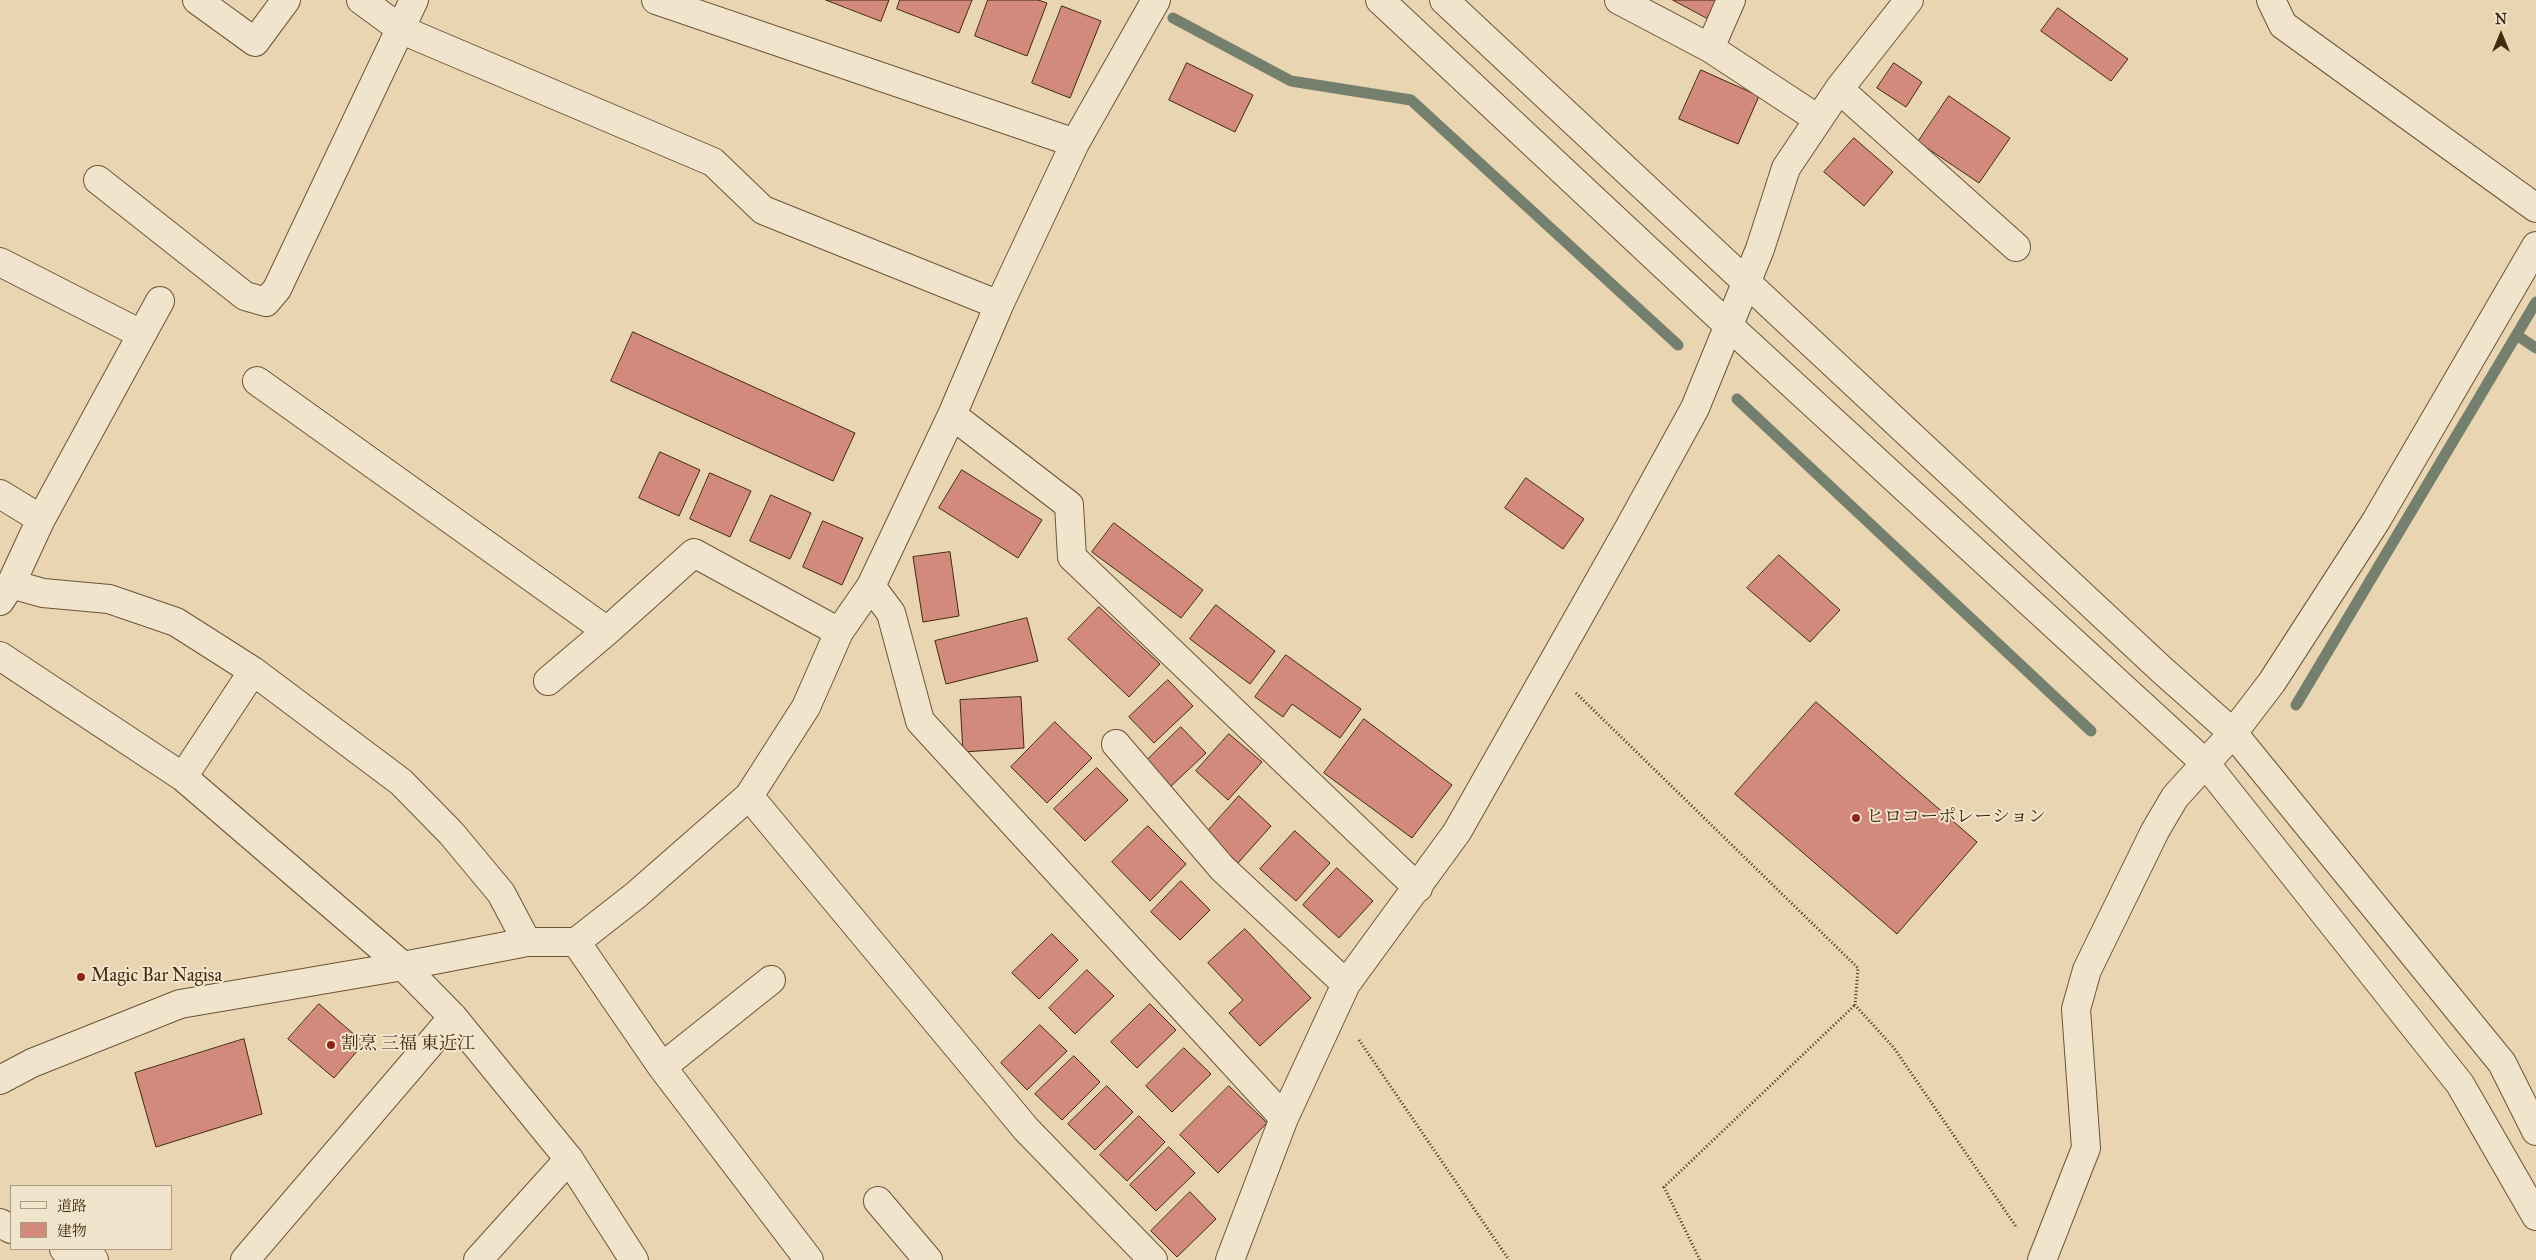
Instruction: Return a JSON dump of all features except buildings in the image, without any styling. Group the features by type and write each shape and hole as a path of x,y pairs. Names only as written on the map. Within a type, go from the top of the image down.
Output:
{"street":[{"path":"197,0 255,42 286,0"},
{"path":"362,0 402,30 713,162 763,210 998,305"},
{"path":"98,180 245,296 266,302 277,289 402,30 414,0"},
{"path":"656,0 1075,143"},
{"path":"0,1080 32,1064 180,1004 403,966 527,942 576,942 636,895 749,796 806,707 839,632 871,586 952,415 998,305 1075,143 1156,0"},
{"path":"1380,0 1729,326 2206,764 2460,1084 2536,1216"},
{"path":"1444,0 2162,670 2233,733 2502,1063 2536,1130"},
{"path":"1619,0 1710,48 1818,119"},
{"path":"1710,48 1731,0"},
{"path":"1230,1260 1284,1118 1341,995 1457,832 1695,408 1747,283 1786,168 1839,89 1909,0"},
{"path":"2271,0 2283,25 2536,208"},
{"path":"1839,89 2016,247"},
{"path":"2042,1260 2086,1148 2076,1009 2086,970 2155,832 2175,797 2233,733 2272,682 2376,521 2536,246"},
{"path":"0,262 141,334"},
{"path":"160,301 41,519 6,593 43,593 109,599 176,622 253,670 401,782 451,833 501,893 527,942"},
{"path":"257,380 607,631"},
{"path":"952,415 1069,505 1072,557 1418,888"},
{"path":"0,494 41,519"},
{"path":"548,681 694,553 839,632"},
{"path":"871,586 892,613 920,721 1284,1118"},
{"path":"0,656 182,777 403,966 453,1017 569,1159 634,1260"},
{"path":"182,777 253,670"},
{"path":"1116,744 1222,868 1341,995"},
{"path":"749,796 1026,1129 1153,1260"},
{"path":"576,942 662,1067 809,1260"},
{"path":"662,1067 771,980"},
{"path":"245,1260 453,1017"},
{"path":"478,1260 569,1159"},
{"path":"878,1201 928,1260"},
{"path":"67,1250 94,1260"}],"path":[{"path":"1550,667 1858,968 1855,1006 1664,1187 1700,1260"},
{"path":"1341,995 1509,1260"},
{"path":"1855,1006 1894,1048 2022,1236"}],"waterway":[{"path":"1173,18 1291,81 1411,100 1678,345"},
{"path":"2296,705 2536,302"},
{"path":"2518,336 2536,348"},
{"path":"1737,399 2091,731"}],"place":[{"name":"ヒロコーポレーション","path":"1856,818"},
{"name":"Magic Bar Nagisa","path":"81,977"},
{"name":"割烹 三福 東近江","path":"331,1045"}]}
